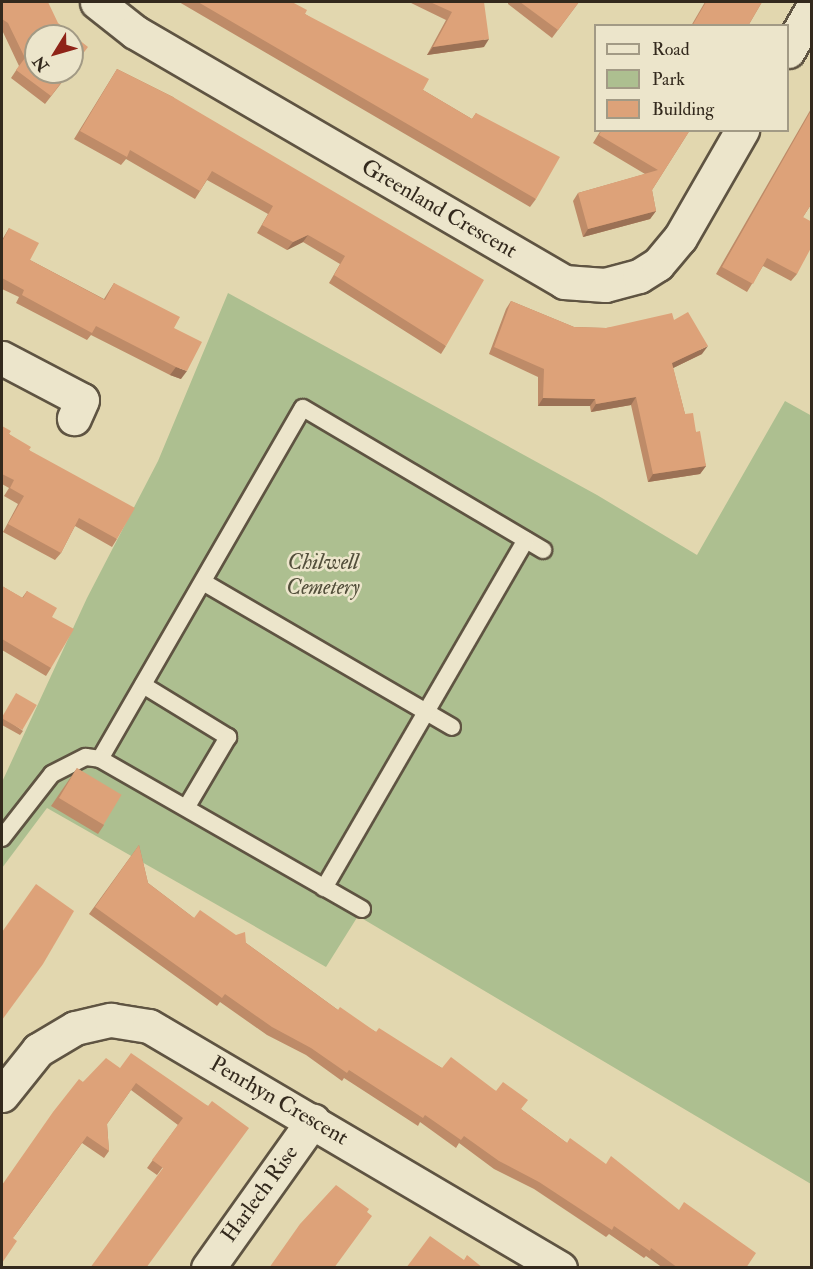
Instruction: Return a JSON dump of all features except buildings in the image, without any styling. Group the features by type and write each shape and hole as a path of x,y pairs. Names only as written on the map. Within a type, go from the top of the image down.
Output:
{"street":[{"name":"Greenland Crescent","path":"97,2 135,32 564,282 605,285 639,276 658,264 680,238 741,132"},
{"path":"789,49 812,9"},
{"path":"2,358 82,400 74,418"},
{"name":"Penrhyn Crescent","path":"2,1095 24,1064 54,1039 75,1028 111,1020 149,1026 313,1120 560,1268"},
{"name":"Harlech Rise","path":"208,1268 313,1120"}],"lane":[{"path":"100,759 303,408 543,550"},
{"path":"324,888 526,540"},
{"path":"202,582 452,727"},
{"path":"143,685 228,737 186,808"},
{"path":"2,838 52,774 86,757 100,759 362,909"}],"green space":[{"name":"Chilwell Cemetery","path":"228,293 597,495 697,555 785,401 812,416 811,1184 358,916 326,967 47,808 2,868 2,782 87,598 158,461"}]}
